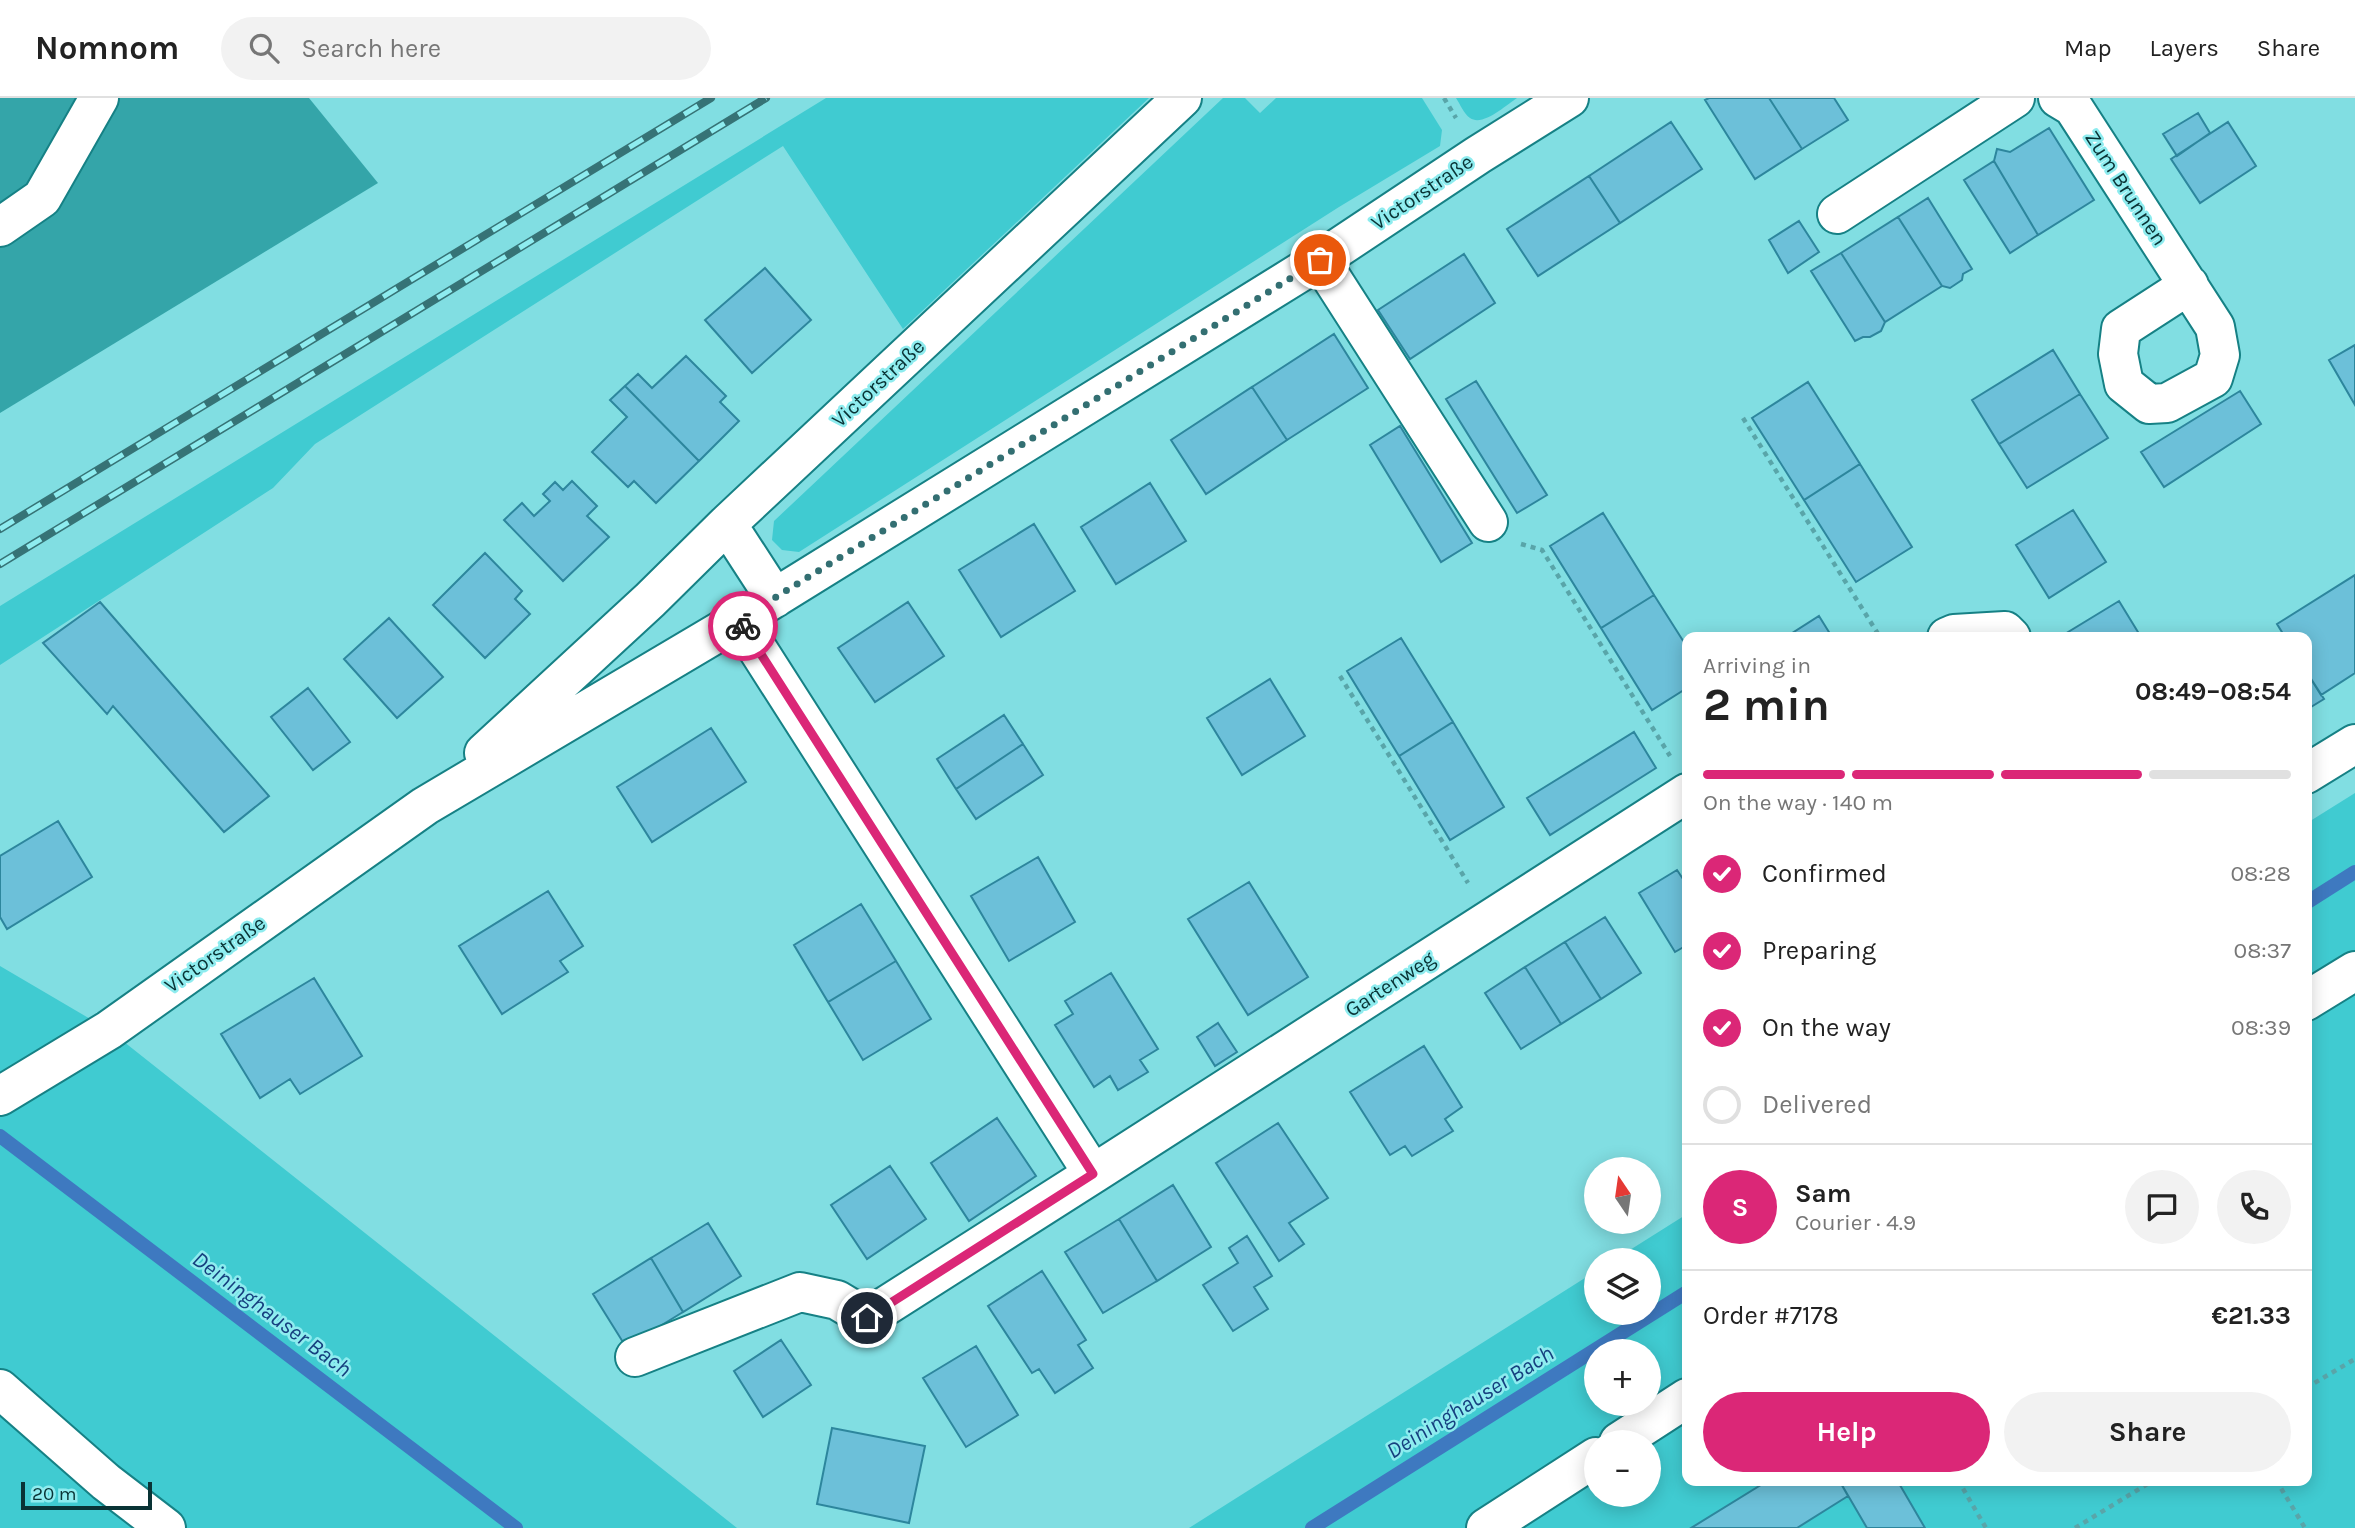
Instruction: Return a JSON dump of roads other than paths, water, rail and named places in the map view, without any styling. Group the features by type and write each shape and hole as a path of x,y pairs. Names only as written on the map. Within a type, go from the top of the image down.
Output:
{"street":[{"path":"0,228 42,198 99,98"},
{"name":"Victorstraße","path":"425,806 650,600 727,524 1182,98"},
{"name":"Victorstraße","path":"0,1096 109,1030 425,806 775,598 1320,260 1569,98"},
{"path":"1837,214 2015,98"},
{"name":"Zum Brunnen","path":"2058,98 2073,107 2189,285"},
{"path":"1320,260 1488,522"},
{"path":"727,524 775,598"},
{"path":"739,620 1093,1174"},
{"path":"1989,632 2007,632"},
{"path":"2312,770 2355,744"},
{"name":"Gartenweg","path":"635,1357 800,1292 837,1300 867,1318 1490,919 1680,777"},
{"path":"2312,997 2355,971"},
{"path":"0,1389 106,1482 166,1528"},
{"path":"1638,1430 1682,1401"},
{"path":"1486,1528 1584,1465"}],"waterway":[{"name":"Deininghauser Bach","path":"2312,899 2355,872"},
{"name":"Deininghauser Bach","path":"0,1136 516,1528"},
{"name":"Deininghauser Bach","path":"1312,1528 1682,1295"}],"railway":[{"path":"0,529 711,98"},
{"path":"0,564 766,98"}]}
